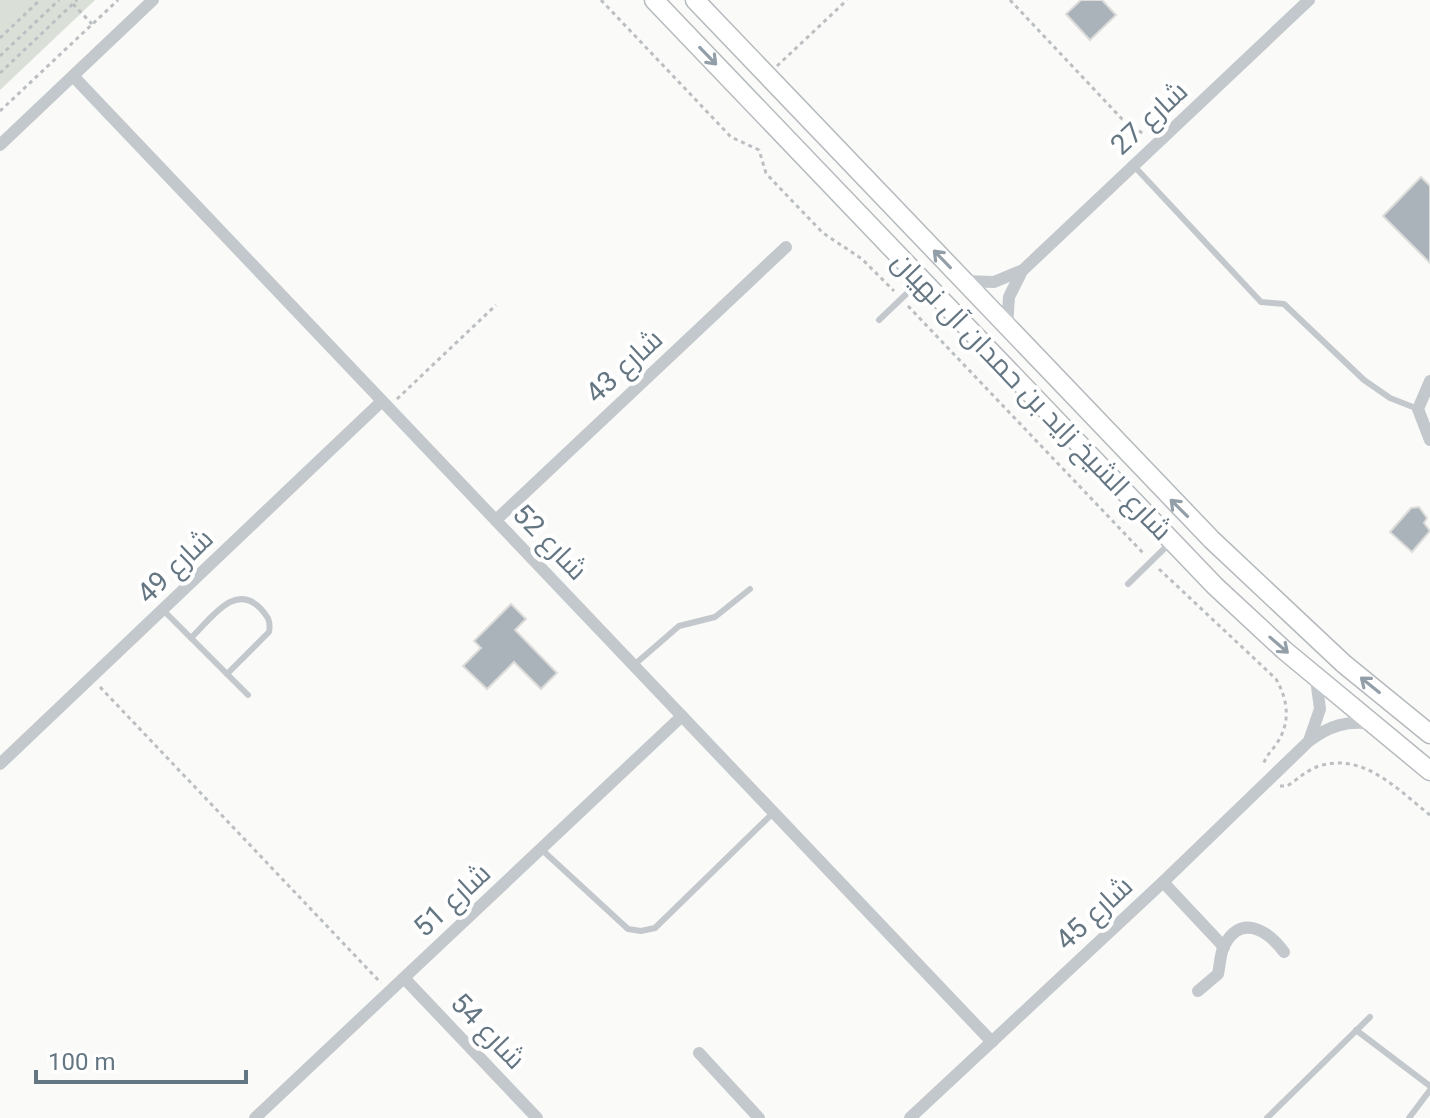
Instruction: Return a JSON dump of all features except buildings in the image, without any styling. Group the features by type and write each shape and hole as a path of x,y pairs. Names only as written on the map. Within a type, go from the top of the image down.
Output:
{"main road":[{"name":"شارع الشيخ زايد بن حمدان آل نهيان","path":"654,0 1248,618 1430,771"},
{"name":"شارع الشيخ زايد بن حمدان آل نهيان","path":"695,0 1139,466 1246,573 1344,664 1430,734"},
{"path":"1148,515 1179,535 1224,578 1239,580 1246,573"},
{"path":"1248,618 1256,607 1265,608 1308,642 1344,664"}],"street":[{"path":"0,145 153,0"},
{"name":"شارع 27","path":"1007,328 1009,297 1023,270 1309,0"},
{"name":"شارع 52","path":"73,76 992,1042"},
{"name":"شارع 43","path":"496,520 786,247"},
{"name":"شارع 27","path":"963,281 994,282 1023,270"},
{"path":"1430,381 1418,409 1430,440"},
{"name":"شارع 49","path":"0,764 385,404"},
{"path":"1309,741 1320,709 1316,675"},
{"name":"شارع 51","path":"255,1118 682,716"},
{"name":"شارع 45","path":"910,1118 1309,741 1323,730 1339,724 1374,724"},
{"path":"1163,882 1224,947"},
{"path":"1198,991 1218,974 1224,947 1235,932 1253,928 1271,935 1284,952"},
{"name":"شارع 54","path":"404,978 537,1118"},
{"path":"699,1053 759,1118"}],"lane":[{"path":"1134,166 1261,302 1284,304 1364,380 1390,398 1418,409"},
{"path":"879,320 921,280"},
{"path":"1128,584 1172,542"},
{"path":"634,665 679,626 715,617 750,589"},
{"path":"191,638 234,599 246,598 256,604 267,617 269,632 227,674"},
{"path":"163,610 248,695"},
{"path":"541,849 628,929 641,931 655,928 774,812"},
{"path":"1267,1118 1370,1017"},
{"path":"1356,1030 1430,1088 1409,1118"}],"path":[{"path":"0,38 40,0"},
{"path":"0,56 59,0"},
{"path":"0,73 77,0"},
{"path":"0,111 118,0"},
{"path":"601,0 731,137 759,150 770,177 816,226 862,259 1151,561 1276,679 1287,706 1282,735 1263,764 1270,777 1282,786 1320,766 1357,765 1379,775 1430,815"},
{"path":"767,75 847,0"},
{"path":"1010,0 1122,119 1140,133 1160,141"},
{"path":"73,4 92,24"},
{"path":"385,404 496,305"},
{"path":"92,679 389,991"}],"shaded area":[{"path":"0,0 95,0 0,90"}]}
